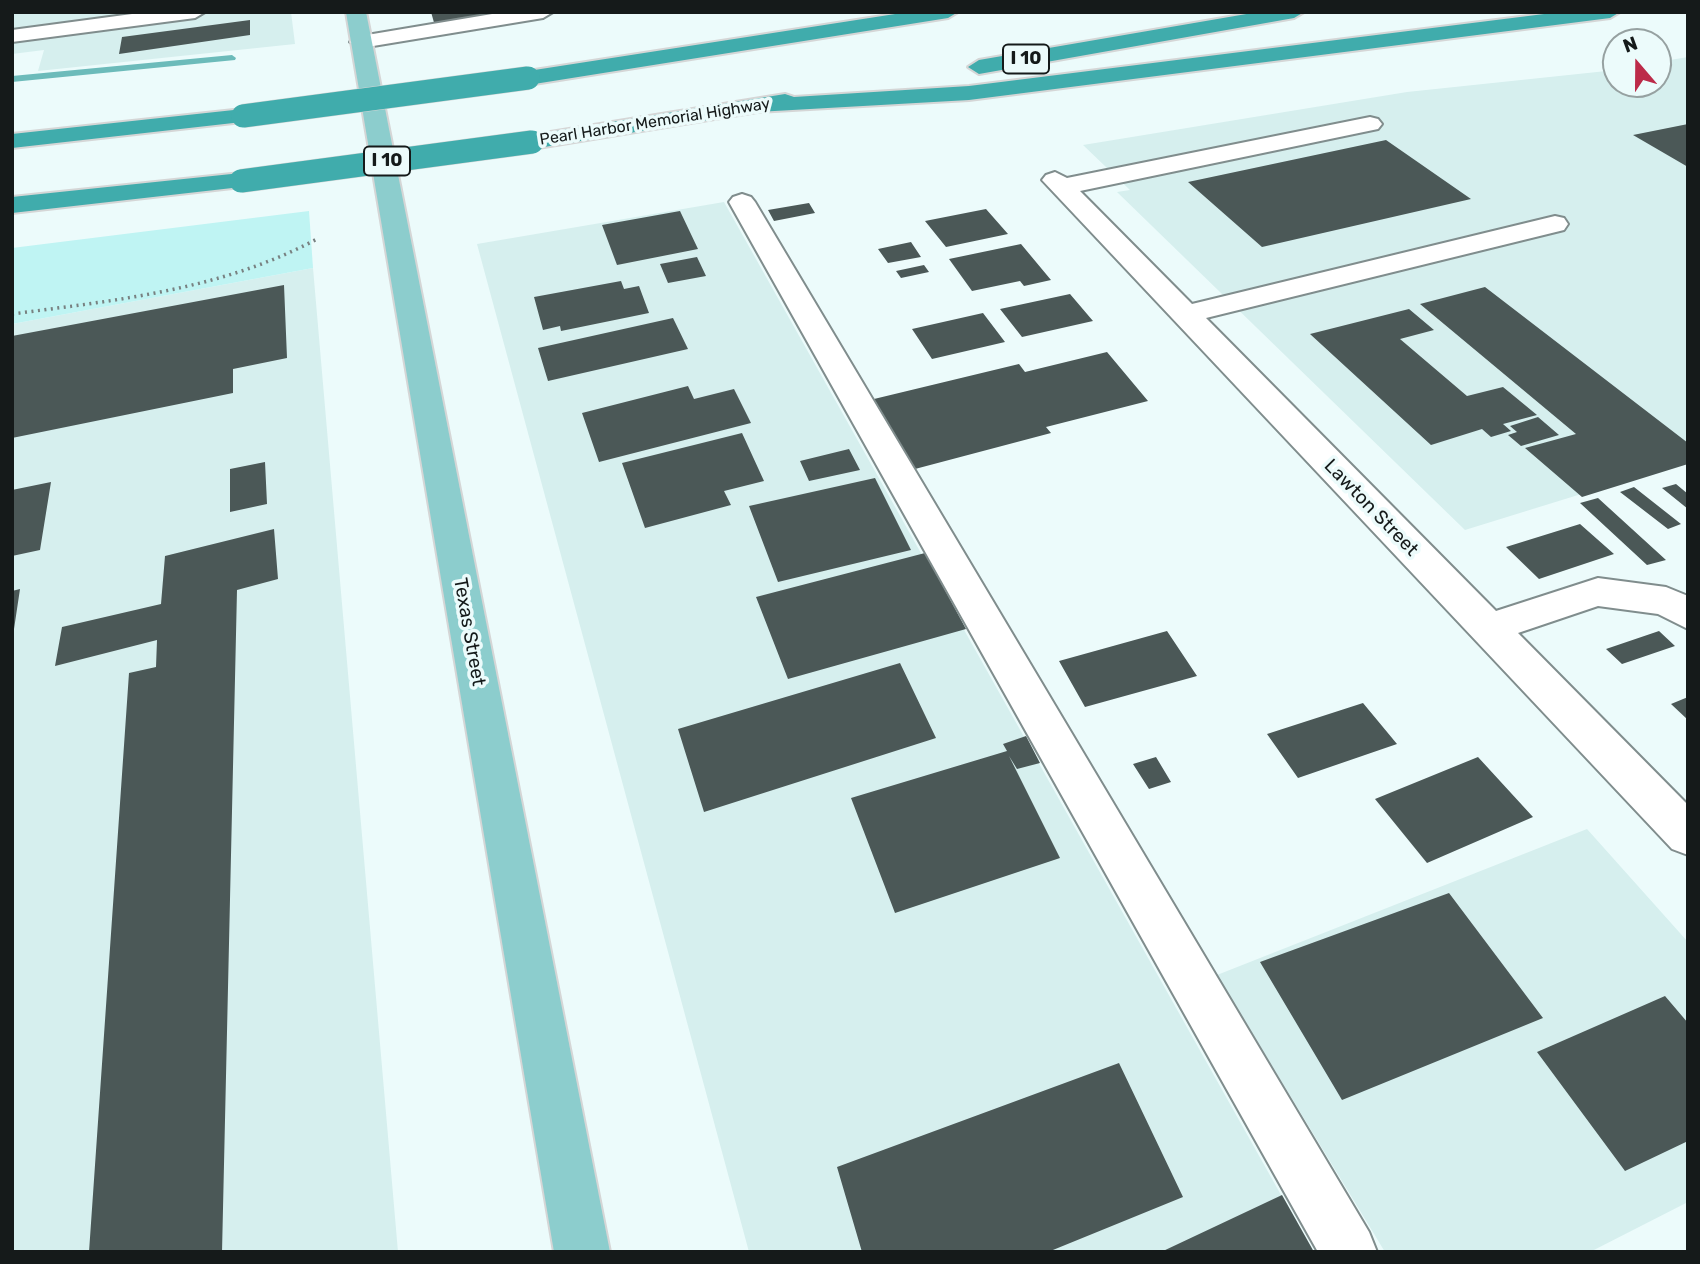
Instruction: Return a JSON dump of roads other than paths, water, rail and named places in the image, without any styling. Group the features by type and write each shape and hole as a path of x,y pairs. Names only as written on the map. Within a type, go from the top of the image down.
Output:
{"highway":[{"path":"12,141 243,116 528,78 948,12"},
{"name":"Pearl Harbor Memorial Highway","path":"12,205 241,181 532,142 759,106 1294,12"},
{"path":"759,106 969,93 1610,12"}],"main road":[{"name":"Texas Street","path":"358,27 582,1252"}],"street":[{"path":"12,36 49,22 195,12"},
{"path":"358,27 542,12"},
{"name":"Lawton Street","path":"1370,124 1058,184 1688,835"},
{"path":"743,202 1349,1252"},
{"path":"1185,315 1555,224"},
{"path":"1488,628 1598,592 1680,603"}],"waterway":[{"path":"12,79 232,58"}]}
